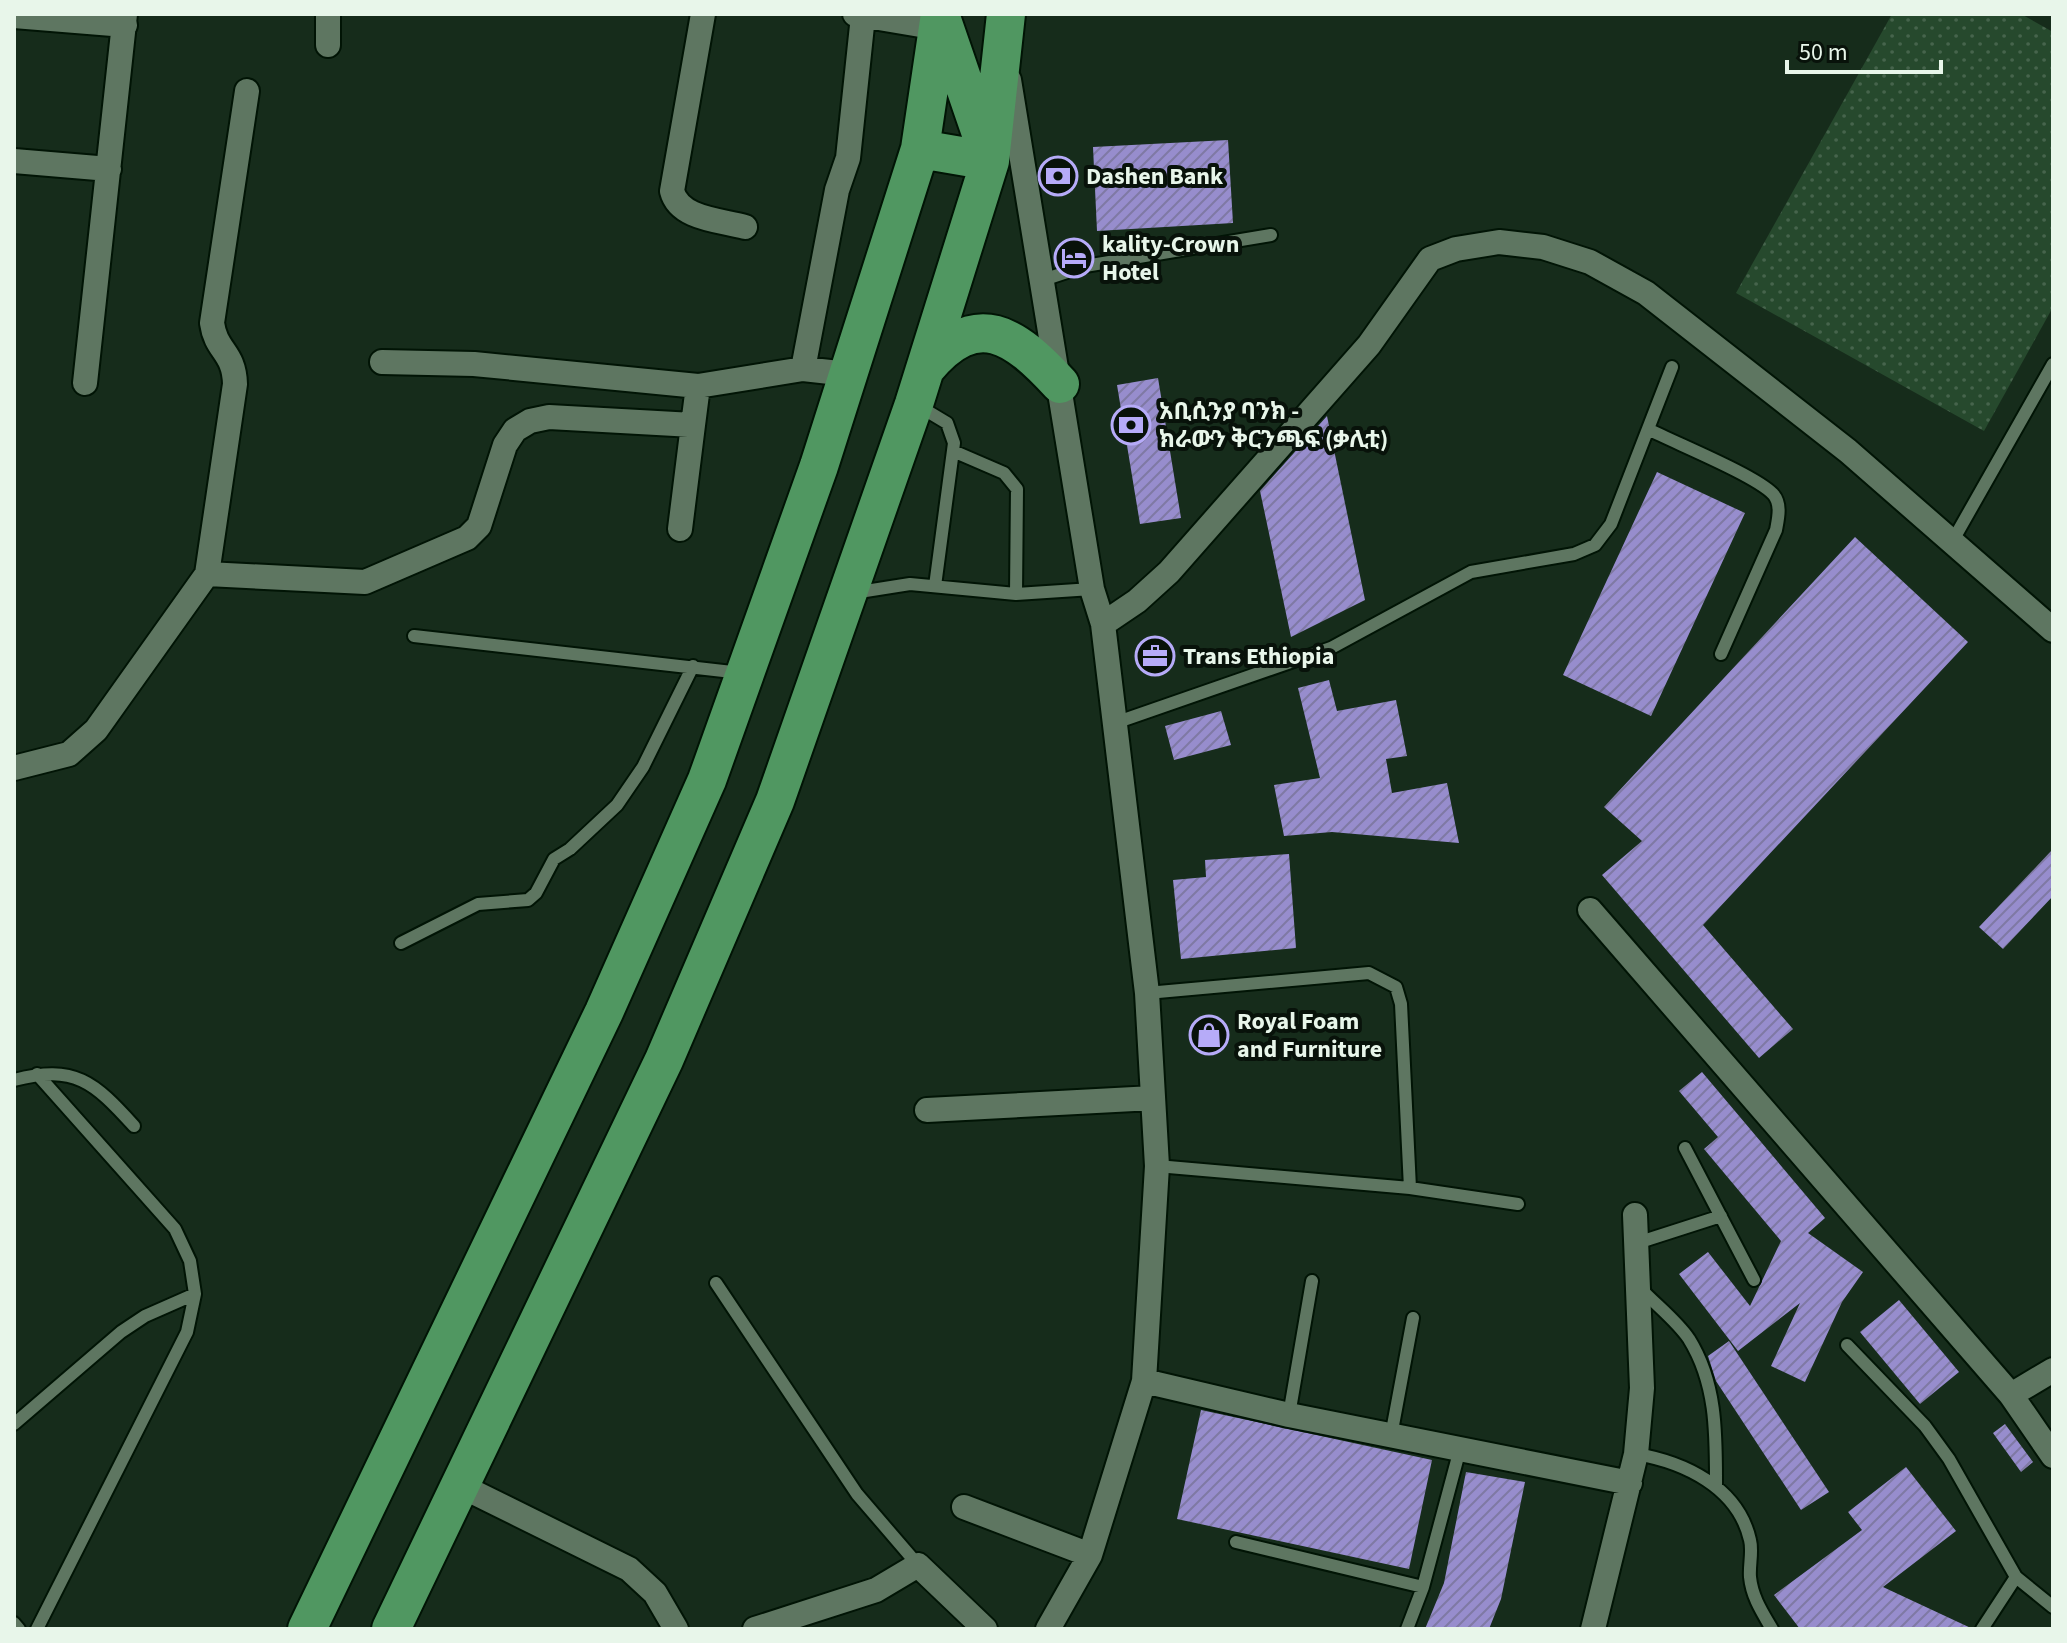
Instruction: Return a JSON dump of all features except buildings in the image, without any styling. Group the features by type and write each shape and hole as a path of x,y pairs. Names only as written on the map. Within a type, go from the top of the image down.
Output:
{"main road":[{"path":"307,1629 604,1012 707,780 848,374 920,149 939,19"},
{"path":"939,19 990,161"},
{"path":"391,1629 671,1046 775,801 919,387 990,161 1005,32"},
{"path":"920,149 990,161"},
{"path":"919,387 945,345 960,336 989,334 1026,350 1060,384"}],"street":[{"path":"328,14 328,45"},
{"path":"703,14 672,191 674,201 685,211 745,227"},
{"path":"803,369 837,190 848,158 859,15 939,19"},
{"path":"14,16 125,19 85,383"},
{"path":"1005,32 1092,589 1103,624 1112,724 1147,993 1157,1166 1144,1381 1090,1555 1048,1629"},
{"path":"14,768 69,754 96,730 207,574 235,384 234,364 214,339 212,323 247,91"},
{"path":"14,161 109,169"},
{"path":"1103,624 1137,601 1169,572 1369,345 1430,259 1456,249 1499,242 1543,247 1590,262 1646,293 1848,451 2053,630"},
{"path":"382,362 474,364 698,386 803,369 848,374"},
{"path":"680,529 698,386"},
{"path":"207,574 365,582 467,538 479,526 505,445 515,430 530,421 549,417 693,425"},
{"path":"1590,910 2011,1395 2053,1456"},
{"path":"927,1110 1153,1098"},
{"path":"1593,1629 1636,1454 1642,1388 1635,1215"},
{"path":"2011,1395 2053,1370"},
{"path":"1144,1381 1289,1415 1630,1483"},
{"path":"461,1486 629,1569 655,1593 676,1629"},
{"path":"964,1507 1090,1555"},
{"path":"755,1629 876,1590 918,1565 985,1629"}],"lane":[{"path":"1043,280 1085,266 1271,235"},
{"path":"1952,542 2053,364"},
{"path":"1112,724 1331,648 1471,572 1574,554 1595,545 1611,524 1672,367"},
{"path":"919,387 928,408 947,423 953,451 935,586"},
{"path":"1648,429 1754,481 1774,495 1779,512 1776,530 1721,654"},
{"path":"953,451 1004,473 1017,489 1016,594"},
{"path":"845,594 910,584 1016,594 1092,589"},
{"path":"414,636 745,674"},
{"path":"401,943 478,904 528,900 536,893 554,859 570,849 617,805 643,767 693,666"},
{"path":"1147,993 1369,973 1396,987 1401,1004 1410,1188"},
{"path":"37,1074 175,1229 190,1261 195,1294 187,1332 37,1629"},
{"path":"14,1080 37,1074 78,1076 104,1093 134,1126"},
{"path":"1685,1148 1754,1280"},
{"path":"1157,1166 1410,1188 1518,1204"},
{"path":"1637,1243 1721,1216"},
{"path":"1289,1415 1312,1281"},
{"path":"716,1283 857,1494 918,1565"},
{"path":"1640,1289 1687,1337 1700,1361 1716,1428 1716,1486"},
{"path":"14,1424 121,1332 145,1316 195,1294"},
{"path":"1391,1436 1413,1318"},
{"path":"1847,1345 1925,1426 1949,1459 2016,1577 2053,1607"},
{"path":"1407,1629 1423,1587 1460,1449"},
{"path":"1636,1454 1682,1466 1716,1486 1741,1518 1750,1541 1752,1590 1772,1629"},
{"path":"1236,1542 1423,1587"},
{"path":"1982,1629 2016,1577"},
{"path":"14,1623 19,1629"}],"green space":[{"path":"1892,14 2021,14 2053,32 2053,307 1984,431 1736,293"}],"place":[{"name":"Dashen Bank","path":"1058,176"},
{"name":"kality-Crown Hotel","path":"1074,258"},
{"name":"አቢሲንያ ባንክ - ክራውን ቅርንጫፍ (ቃሊቲ)","path":"1131,425"},
{"name":"Trans Ethiopia","path":"1155,656"},
{"name":"Royal Foam and Furniture","path":"1209,1035"}]}
